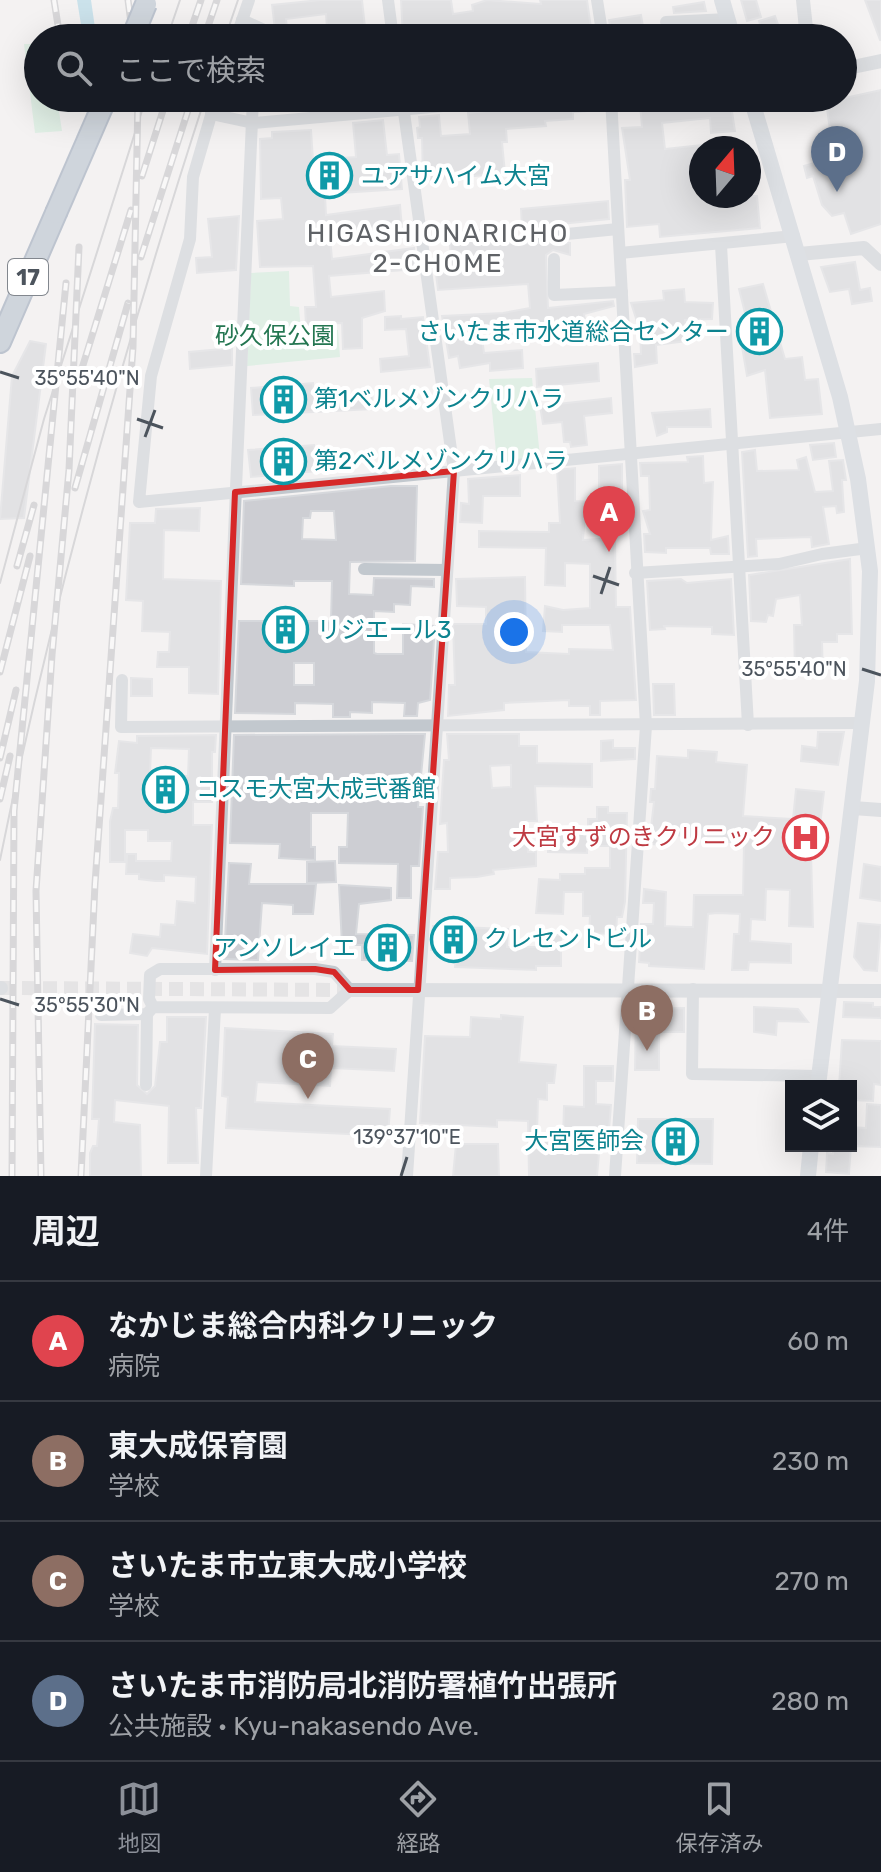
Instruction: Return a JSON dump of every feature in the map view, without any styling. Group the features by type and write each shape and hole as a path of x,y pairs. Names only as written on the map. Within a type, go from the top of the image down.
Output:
{"highway":[{"path":"138,24 147,2"},
{"name":"17","path":"0,342 100,112"}],"main road":[{"path":"722,0 729,24"},
{"path":"755,112 850,434 868,548 876,571 876,619 819,1080"},
{"path":"808,1176 810,1152"}],"street":[{"path":"241,24 249,0"},
{"path":"388,0 391,24"},
{"path":"597,0 601,24"},
{"path":"803,0 806,24"},
{"path":"666,22 728,19"},
{"path":"242,20 251,24"},
{"path":"857,66 881,61"},
{"path":"215,970 253,112"},
{"path":"345,112 253,123 211,114 193,177 190,239 151,376 139,502 881,429"},
{"path":"404,112 454,471 407,1176"},
{"path":"612,112 635,573 646,726 615,1176"},
{"path":"536,237 618,229"},
{"path":"620,253 794,236"},
{"path":"721,245 748,725"},
{"path":"799,254 864,248 881,264"},
{"path":"554,259 554,295 622,292"},
{"path":"635,573 779,564 868,548"},
{"path":"364,569 447,570"},
{"path":"122,680 121,727 862,723"},
{"path":"853,808 881,810"},
{"path":"146,1085 153,971 334,972 350,990"},
{"path":"693,989 692,1074 801,1080"},
{"path":"101,1015 215,1009 330,1008 350,990 881,991"},
{"path":"206,1176 215,1009"}],"highlighted area":[{"path":"454,471 418,990 350,990 334,972 315,969 215,970 235,492"}],"green space":[{"path":"32,112 59,112 62,131 35,133"},
{"name":"砂久保公園","path":"289,271 290,306 299,307 301,332 338,330 340,357 247,366 251,273"},
{"path":"532,378 540,457 497,462 489,379"}],"water":[{"path":"77,0 91,0 94,24 81,24"}],"building":[{"path":"362,0 365,24 327,24 326,14 286,19 287,24 274,24 272,5"},
{"path":"401,0 451,0 453,14 473,11 472,5 487,0 541,4 540,0 587,0 590,24 402,24"},
{"path":"741,0 756,0 761,17 747,21"},
{"path":"865,0 881,0 881,40 880,40"},
{"path":"704,2 706,11 674,13 673,7"},
{"path":"641,15 643,24 610,24 609,20"},
{"path":"775,16 778,24 760,24 759,21"},
{"path":"881,90 881,224 851,234 844,213 832,216 822,205 813,176 807,178 804,166 828,159 833,173 859,166 852,143 832,144 827,112 857,112 857,95"},
{"path":"573,112 573,119 545,121 546,126 506,129 507,142 502,142 505,173 423,181 422,138 418,138 417,128 420,127 419,117 439,115 441,136 470,134 468,113"},
{"path":"641,112 732,112 735,131 711,133 710,118 662,123 665,149 689,146 689,208 758,208 760,228 660,237 659,224 627,227 625,180 630,180 622,128 642,127"},
{"path":"383,120 387,155 399,154 402,189 325,194 326,215 400,205 402,228 330,237 332,259 414,248 416,269 329,276 331,297 384,291 385,311 362,318 362,348 343,349 342,323 306,325 305,307 316,307 313,266 260,267 257,221 283,219 281,198 261,199 260,139 272,138 272,132 311,130 313,160 356,157 353,123"},
{"path":"608,201 609,219 522,228 521,209"},
{"path":"239,216 236,270 197,273 196,258 212,257 208,219"},
{"path":"495,229 496,243 570,243 570,255 553,250 546,255 548,308 613,301 614,306 584,314 585,321 564,323 565,328 481,330 484,353 522,350 523,368 490,371 490,363 460,368 458,356 449,358 442,316 503,313 530,308 528,284 438,290 436,274 452,272 449,232"},
{"path":"855,262 860,290 870,288 872,301 852,304 849,289 830,292 821,267"},
{"path":"763,284 785,359 802,357 805,380 818,379 822,414 770,418 765,370 747,376 742,347 748,345 740,319 746,317 739,289"},
{"path":"684,289 685,302 713,303 712,319 685,320 688,341 656,345 657,363 635,367 634,354 641,354 640,331 631,303 664,300 663,291"},
{"path":"401,316 401,319 423,317 430,367 381,372 380,359 409,356 406,329 385,330 385,317"},
{"path":"30,341 46,344 24,518 0,519 12,376"},
{"path":"232,348 232,365 190,369 189,352"},
{"path":"598,363 599,381 537,387 536,369"},
{"name":"第1ベルメゾンクリハラ","path":"313,383 314,397 371,393 373,409 253,415 251,388"},
{"path":"611,398 612,413 584,416 587,445 571,447 570,442 564,442 562,422 543,424 540,406"},
{"path":"710,409 711,427 667,427 667,432 657,436 652,413"},
{"path":"834,443 836,457 813,460 810,445"},
{"name":"第2ベルメゾンクリハラ","path":"314,445 317,471 251,477 248,450"},
{"path":"755,450 757,471 799,470 797,460 806,457 815,492 833,491 829,461 843,460 846,480 842,480 844,512 837,513 836,506 823,507 829,544 812,547 811,537 756,539 757,556 748,557 742,452"},
{"path":"703,456 704,483 713,482 711,540 728,536 729,554 711,554 710,548 666,548 666,553 645,552 644,534 650,534 643,511 650,510 649,476 641,476 640,463 688,462 687,457"},
{"path":"622,464 622,514 585,513 583,540 615,538 616,607 630,607 636,700 600,701 600,715 590,715 590,706 569,706 569,700 504,703 504,710 448,716 449,685 455,685 453,624 486,624 486,607 457,606 456,579 525,577 526,652 569,654 569,649 613,650 610,625 562,625 562,632 543,631 545,606 563,610 590,608 590,564 565,563 565,586 545,585 546,548 479,547 479,531 549,532 549,523 560,523 557,470 575,468 575,501 599,502 599,466"},
{"path":"520,475 520,496 483,496 482,523 460,522 461,503 469,504 468,479"},
{"path":"417,486 415,561 350,562 349,594 373,595 374,578 434,579 434,587 411,586 410,605 394,604 394,612 374,611 374,653 377,654 403,654 403,624 435,626 430,700 418,703 417,716 404,716 405,703 372,702 372,713 350,712 350,717 333,717 333,704 295,703 295,714 235,713 239,621 331,621 332,581 294,581 294,586 241,584 244,501","holes":["311,511 334,511 336,540 302,539 303,518 310,518","294,663 314,663 314,685 294,685"]},
{"path":"200,508 199,531 164,530 163,579 221,581 218,694 189,693 189,667 157,667 158,652 169,652 170,632 142,631 143,601 126,600 130,523 155,523 156,509"},
{"path":"850,559 852,634 837,634 837,642 822,642 823,676 795,676 794,625 802,625 800,595 776,599 773,616 768,615 766,622 751,621 749,575"},
{"path":"681,579 687,583 731,579 734,635 712,634 712,627 664,626 665,629 650,630 647,581"},
{"path":"131,678 152,679 152,696 131,696"},
{"path":"653,684 674,684 675,715 654,715"},
{"path":"818,732 844,732 838,765 801,761 802,746 817,748"},
{"path":"425,734 418,807 423,807 419,866 411,866 411,898 397,898 398,864 339,863 339,847 347,847 348,813 311,813 311,847 315,847 315,860 279,858 280,844 230,843 234,735"},
{"path":"447,734 519,734 519,746 537,746 537,763 592,764 592,787 535,786 537,821 527,821 528,852 536,852 536,866 493,870 494,874 477,877 450,878 450,889 435,889 438,852 448,852 447,823 440,824 444,760 449,760","holes":["511,765 511,787 492,788 490,766"]},
{"path":"216,735 215,752 212,752 212,802 193,802 193,825 212,825 207,954 152,948 147,956 130,953 133,934 160,937 161,924 175,925 177,901 195,903 196,877 164,875 164,881 155,881 139,879 139,874 126,874 127,854 136,854 136,861 171,861 172,841 148,841 148,830 125,830 125,862 110,862 110,821 113,808 118,808 119,773 115,773 119,741 137,743 137,736","holes":["151,748 189,749 188,776 150,775"]},
{"path":"613,740 613,748 635,748 635,759 601,761 601,741"},
{"path":"688,750 717,752 716,762 747,765 743,816 793,819 796,789 824,792 817,851 811,851 813,927 789,926 790,890 766,889 765,920 751,919 750,941 791,944 791,963 749,962 748,970 732,970 734,934 739,934 740,914 717,913 708,914 704,969 649,966 649,963 639,962 641,924 653,924 654,903 643,903 644,889 666,892 665,926 693,927 694,895 743,895 744,844 669,834 668,845 649,844 654,802 650,802 651,789 655,789 657,756 688,758"},
{"path":"597,807 608,807 608,813 627,813 625,902 622,917 617,917 616,934 589,933 590,916 583,916 583,892 564,892 563,914 536,913 539,879 560,880 560,874 585,874 585,868 610,868 610,846 587,846 587,853 548,852 549,828 588,828 588,819 597,819"},
{"path":"335,861 336,882 307,883 307,862"},
{"path":"229,863 251,864 249,884 316,884 313,914 293,914 293,905 262,903 258,960 224,959"},
{"path":"864,864 881,867 881,901 860,898"},
{"path":"339,885 391,888 391,900 359,904 356,934 414,935 412,961 362,960 362,945 342,945"},
{"path":"858,923 881,925 877,971 864,970 854,957"},
{"path":"433,926 508,929 507,947 543,947 543,935 561,935 561,966 536,966 536,970 455,967 456,951 431,950"},
{"path":"844,1002 873,1003 873,1007 881,1007 881,1018 843,1017"},
{"path":"754,1007 798,1009 808,1022 777,1021 776,1035 754,1032"},
{"path":"684,1008 684,1032 659,1032 659,1070 635,1070 636,1009"},
{"path":"501,1015 523,1017 519,1062 556,1065 554,1083 547,1083 547,1100 538,1099 537,1135 563,1138 564,1106 584,1107 584,1066 613,1066 613,1081 596,1081 596,1104 611,1105 608,1143 600,1143 597,1176 529,1176 528,1121 497,1120 497,1127 420,1123 425,1036 470,1037 471,1017 501,1019"},
{"path":"167,1017 206,1017 201,1108 196,1108 198,1163 168,1163 169,1106 115,1100 114,1122 140,1125 141,1176 90,1176 90,1153 93,1146 97,1146 99,1119 92,1119 95,1024 138,1025 137,1085 147,1094 155,1086 160,1042 167,1042"},
{"path":"225,1028 333,1034 332,1046 396,1049 394,1071 331,1068 330,1086 257,1082 255,1102 390,1109 388,1136 226,1128 228,1097 222,1096"},
{"path":"842,1040 881,1041 881,1085 874,1084 873,1101 857,1100 857,1080 839,1080"},
{"path":"867,1104 881,1105 881,1147 857,1146 857,1127 866,1128"},
{"name":"大宮医師会","path":"638,1119 713,1119 712,1164 637,1163"},
{"path":"456,1144 498,1144 499,1176 453,1176"},
{"path":"851,1152 849,1174 826,1172 827,1153"}],"tunnel":[{"path":"1,988 350,990"}],"tram line":[{"path":"172,24 180,0"},
{"path":"230,24 238,0"},
{"path":"0,583 44,419 142,112"},
{"path":"0,860 66,571 118,381 201,112"}],"railway":[{"path":"54,0 58,24"},
{"path":"128,0 131,24"},
{"path":"193,24 201,0"},
{"path":"209,24 217,0"},
{"path":"81,1176 95,884 133,347 138,112"},
{"path":"142,176 163,112"},
{"path":"141,257 188,112"},
{"path":"79,378 131,210"},
{"path":"41,1176 36,891 52,655 69,470 79,247"},
{"path":"12,1176 14,811 66,283"},
{"path":"75,488 128,303"},
{"path":"17,566 34,505"},
{"path":"0,672 30,556"},
{"path":"0,758 16,690"},
{"path":"0,799 10,756"}],"place":[{"name":"ユアサハイム大宮","path":"330,176"},
{"name":"さいたま市消防局北消防署植竹出張所","path":"837,192"},
{"name":"さいたま市水道総合センター","path":"760,332"},
{"name":"第1ベルメゾンクリハラ","path":"283,399"},
{"name":"第2ベルメゾンクリハラ","path":"283,461"},
{"name":"なかじま総合内科クリニック","path":"609,552"},
{"name":"リジエール3","path":"286,630"},
{"name":"コスモ大宮大成弐番館","path":"165,789"},
{"name":"大宮すずのきクリニック","path":"806,837"},
{"name":"クレセントビル","path":"453,939"},
{"name":"アンソレイエ","path":"387,948"},
{"name":"東大成保育園","path":"647,1051"},
{"name":"さいたま市立東大成小学校","path":"308,1099"},
{"name":"大宮医師会","path":"675,1141"}],"district":[{"name":"HIGASHIONARICHO 2-CHOME","path":"438,248"}]}
